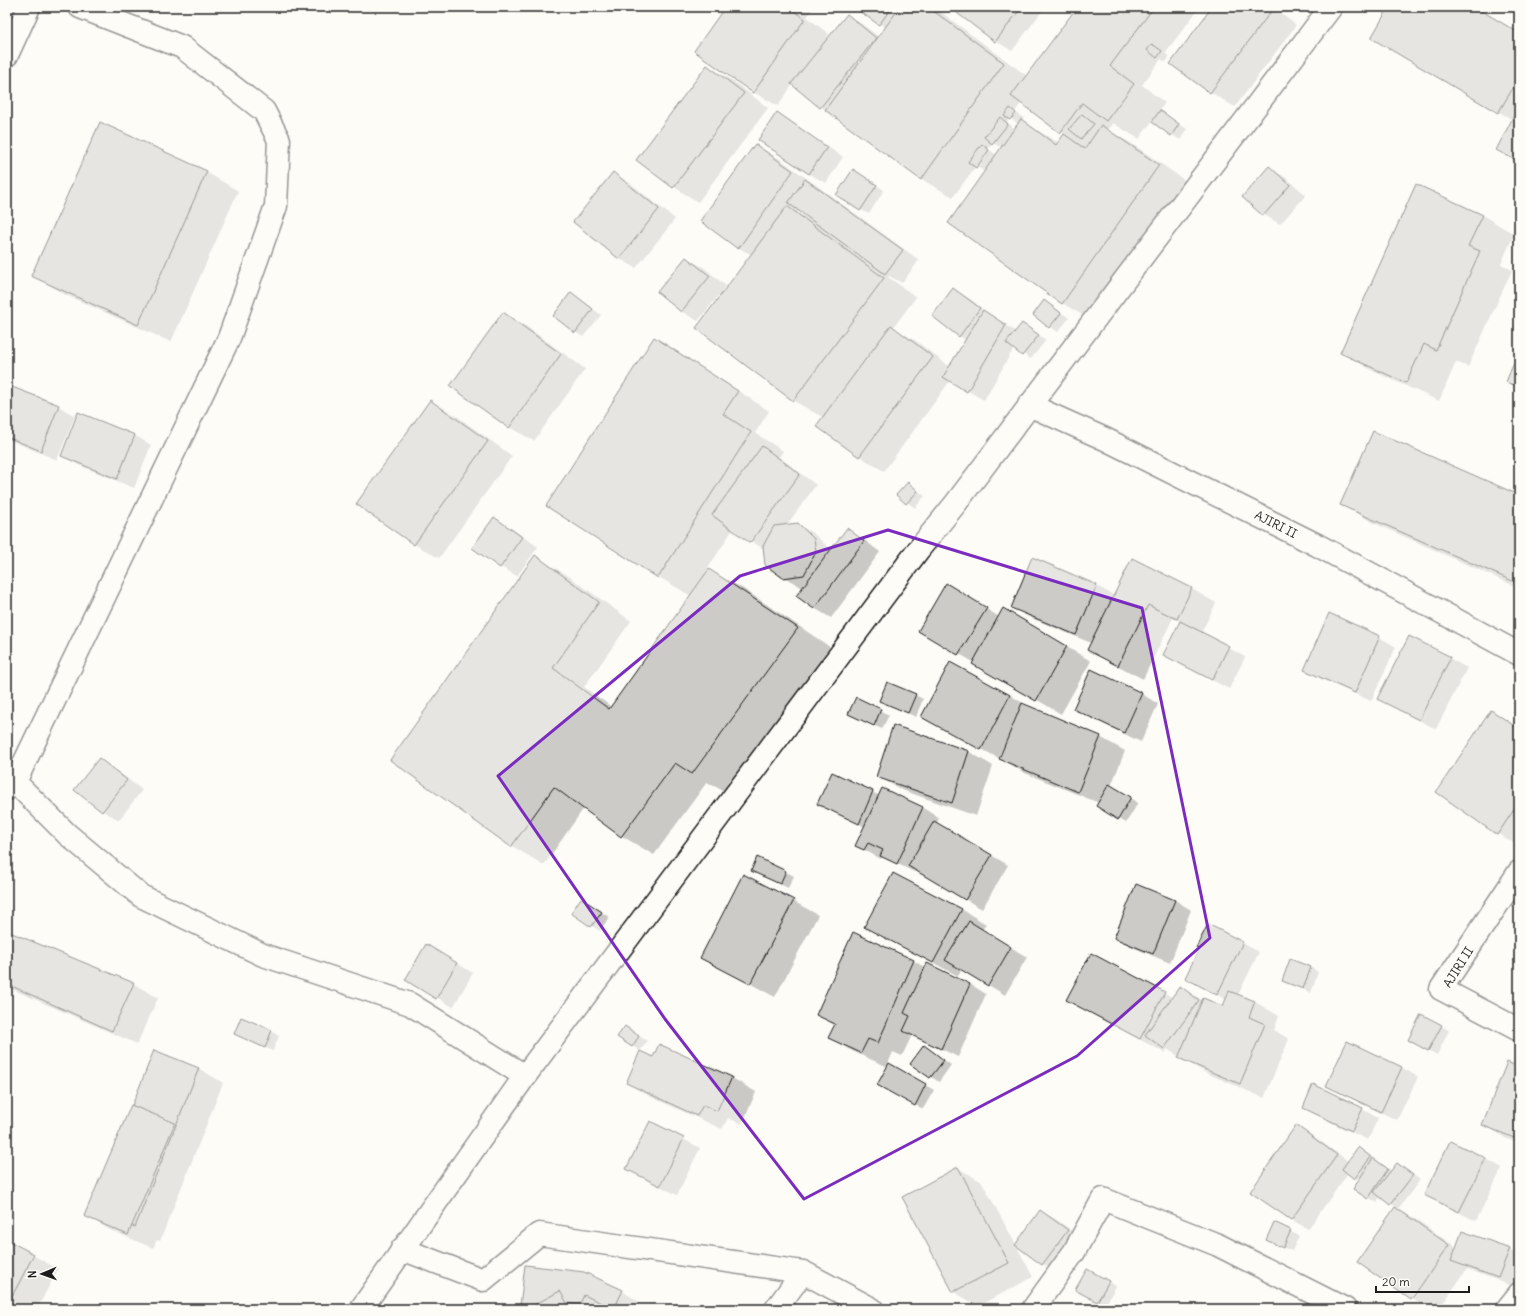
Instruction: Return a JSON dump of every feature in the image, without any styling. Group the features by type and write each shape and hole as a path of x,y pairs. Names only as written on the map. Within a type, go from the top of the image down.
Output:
{"street":[{"path":"7,55 29,7"},
{"path":"80,7 182,47 264,111 279,140 276,206 229,338 11,785 141,896 263,955 410,1004 525,1076"},
{"path":"361,1309 525,1076 919,549 956,503 1331,7"},
{"name":"AJIRI II","path":"1029,405 1105,438 1317,545 1519,654"},
{"name":"AJIRI II","path":"1519,872 1442,989 1519,1030"},
{"path":"1033,1309 1074,1252 1102,1199 1218,1245 1345,1309"},
{"path":"402,1250 483,1280 540,1234 803,1272 872,1309"},
{"path":"776,1309 803,1272"},
{"path":"1507,1309 1519,1294"}],"highlighted area":[{"path":"888,530 1142,608 1210,938 1077,1056 804,1199 665,1019 498,776 740,576"}],"building":[{"path":"725,7 789,7 805,19 753,93 694,51"},
{"path":"855,7 892,7 879,25"},
{"path":"900,7 928,7 1004,63 921,180 825,110"},
{"path":"961,7 1022,7 995,42 957,13"},
{"path":"1077,7 1154,7 1110,66 1134,84 1106,121 1082,103 1060,133 1011,96"},
{"path":"1212,7 1268,7 1272,10 1210,93 1170,64"},
{"path":"1389,7 1475,7 1519,33 1519,78 1498,113 1371,38"},
{"path":"847,14 876,38 820,108 791,84"},
{"path":"1152,44 1162,51 1157,58 1147,50"},
{"path":"707,65 744,93 673,188 636,160"},
{"path":"1519,106 1519,162 1496,150"},
{"path":"1010,108 1016,113 1010,120 1004,116"},
{"path":"1160,110 1179,124 1171,136 1152,122"},
{"path":"777,112 827,147 809,174 758,140"},
{"path":"1082,114 1094,124 1081,139 1069,129"},
{"path":"1000,117 1008,124 992,144 984,137"},
{"path":"1021,119 1056,145 1064,134 1085,149 1101,125 1159,165 1062,304 948,223"},
{"path":"100,122 207,171 138,325 31,276"},
{"path":"755,144 793,171 738,249 700,221"},
{"path":"982,144 989,150 976,168 968,162"},
{"path":"1269,166 1290,185 1263,216 1242,197"},
{"path":"853,169 877,185 860,211 836,195"},
{"path":"613,172 659,209 619,259 573,222"},
{"path":"805,179 903,250 885,274 788,203"},
{"path":"1416,184 1483,215 1468,246 1480,251 1436,350 1424,344 1406,383 1340,353"},
{"path":"787,206 884,278 793,401 696,328"},
{"path":"686,257 710,276 681,312 657,292"},
{"path":"953,288 980,308 959,337 932,316"},
{"path":"571,292 593,309 575,333 553,316"},
{"path":"1044,300 1061,313 1049,328 1033,315"},
{"path":"983,310 1006,325 967,392 943,377"},
{"path":"503,312 561,354 509,428 450,386"},
{"path":"1022,323 1039,335 1022,356 1006,343"},
{"path":"891,325 933,357 859,457 816,426"},
{"path":"654,337 738,391 723,414 751,432 658,578 546,506"},
{"path":"1519,350 1519,387 1506,382"},
{"path":"7,385 59,405 41,451 7,437"},
{"path":"430,400 488,441 414,545 356,504"},
{"path":"78,412 135,435 117,479 61,456"},
{"path":"1373,431 1519,495 1519,584 1340,505"},
{"path":"762,446 800,474 750,543 712,515"},
{"path":"908,482 918,491 906,504 896,495"},
{"path":"494,517 522,537 500,568 472,548"},
{"path":"798,523 814,539 816,552 804,575 783,578 765,565 763,546 774,526"},
{"path":"847,528 864,541 814,609 796,596"},
{"path":"535,555 599,602 553,668 609,709 709,569 798,628 692,774 675,763 621,837 554,787 511,847 390,760"},
{"path":"1032,557 1097,585 1076,635 1011,608"},
{"path":"1132,558 1192,588 1177,619 1148,605 1118,666 1087,650"},
{"path":"946,583 987,608 958,655 918,631"},
{"path":"1003,608 1067,646 1036,701 972,664"},
{"path":"1329,613 1380,636 1355,693 1304,670"},
{"path":"1180,621 1229,646 1212,680 1163,655"},
{"path":"1409,636 1451,657 1419,720 1377,699"},
{"path":"950,662 1010,695 981,750 921,717"},
{"path":"1091,669 1142,693 1124,733 1073,709"},
{"path":"887,682 916,694 908,713 879,701"},
{"path":"856,697 881,709 874,726 848,714"},
{"path":"1022,703 1101,736 1078,792 999,759"},
{"path":"1491,710 1519,729 1519,802 1497,835 1436,792"},
{"path":"893,725 969,751 952,803 876,777"},
{"path":"99,758 127,780 102,812 74,790"},
{"path":"832,772 873,791 859,824 817,804"},
{"path":"1109,784 1131,797 1118,820 1096,806"},
{"path":"882,788 923,807 897,864 880,856 883,850 868,843 864,850 855,846"},
{"path":"934,821 992,855 965,900 908,866"},
{"path":"757,857 786,871 780,884 751,871"},
{"path":"893,873 962,909 933,963 864,927"},
{"path":"743,874 794,900 750,984 700,958"},
{"path":"1136,884 1175,900 1153,954 1114,938"},
{"path":"581,898 602,912 591,927 571,913"},
{"path":"969,921 1011,947 988,986 945,960"},
{"path":"1208,924 1243,942 1217,995 1185,978 1199,949 1196,948"},
{"path":"7,931 134,983 112,1031 7,984"},
{"path":"853,932 914,960 878,1043 868,1039 861,1053 828,1038 835,1024 816,1015"},
{"path":"426,944 457,963 436,999 405,980"},
{"path":"1091,953 1165,992 1140,1039 1066,1000"},
{"path":"1290,959 1311,967 1303,989 1282,981"},
{"path":"927,963 970,984 941,1049 903,1031 910,1016 904,1013"},
{"path":"1180,986 1199,1000 1164,1049 1145,1035"},
{"path":"1229,991 1255,1001 1249,1017 1265,1024 1240,1084 1178,1058 1203,998 1223,1006"},
{"path":"1421,1014 1442,1025 1428,1051 1408,1040"},
{"path":"241,1017 272,1030 265,1048 234,1034"},
{"path":"625,1026 639,1036 632,1047 617,1037"},
{"path":"1347,1041 1402,1067 1381,1112 1326,1086"},
{"path":"659,1044 732,1077 717,1111 703,1105 697,1116 626,1083 640,1051 653,1057"},
{"path":"924,1045 944,1060 930,1078 910,1064"},
{"path":"154,1050 199,1068 135,1227 91,1210"},
{"path":"1507,1062 1519,1067 1519,1140 1482,1125"},
{"path":"889,1063 926,1084 915,1106 877,1085"},
{"path":"1313,1084 1363,1108 1352,1131 1303,1108"},
{"path":"131,1105 175,1123 128,1235 84,1216"},
{"path":"650,1121 684,1138 660,1186 626,1169"},
{"path":"1296,1125 1337,1155 1291,1220 1250,1192"},
{"path":"1450,1141 1486,1158 1459,1212 1424,1195"},
{"path":"1358,1147 1371,1157 1354,1179 1342,1169"},
{"path":"1373,1158 1388,1169 1368,1199 1353,1189"},
{"path":"1397,1163 1413,1175 1390,1205 1374,1192"},
{"path":"958,1167 1009,1263 953,1292 902,1197"},
{"path":"1395,1207 1449,1245 1411,1300 1357,1262"},
{"path":"1040,1210 1068,1230 1042,1265 1015,1245"},
{"path":"1274,1222 1291,1230 1283,1248 1266,1240"},
{"path":"1462,1231 1510,1248 1498,1278 1451,1261"},
{"path":"7,1240 34,1254 7,1306"},
{"path":"525,1265 584,1272 623,1290 614,1309 584,1295 580,1304 567,1303 560,1291 530,1307 520,1306"},
{"path":"1087,1269 1109,1281 1097,1302 1075,1290"}]}
